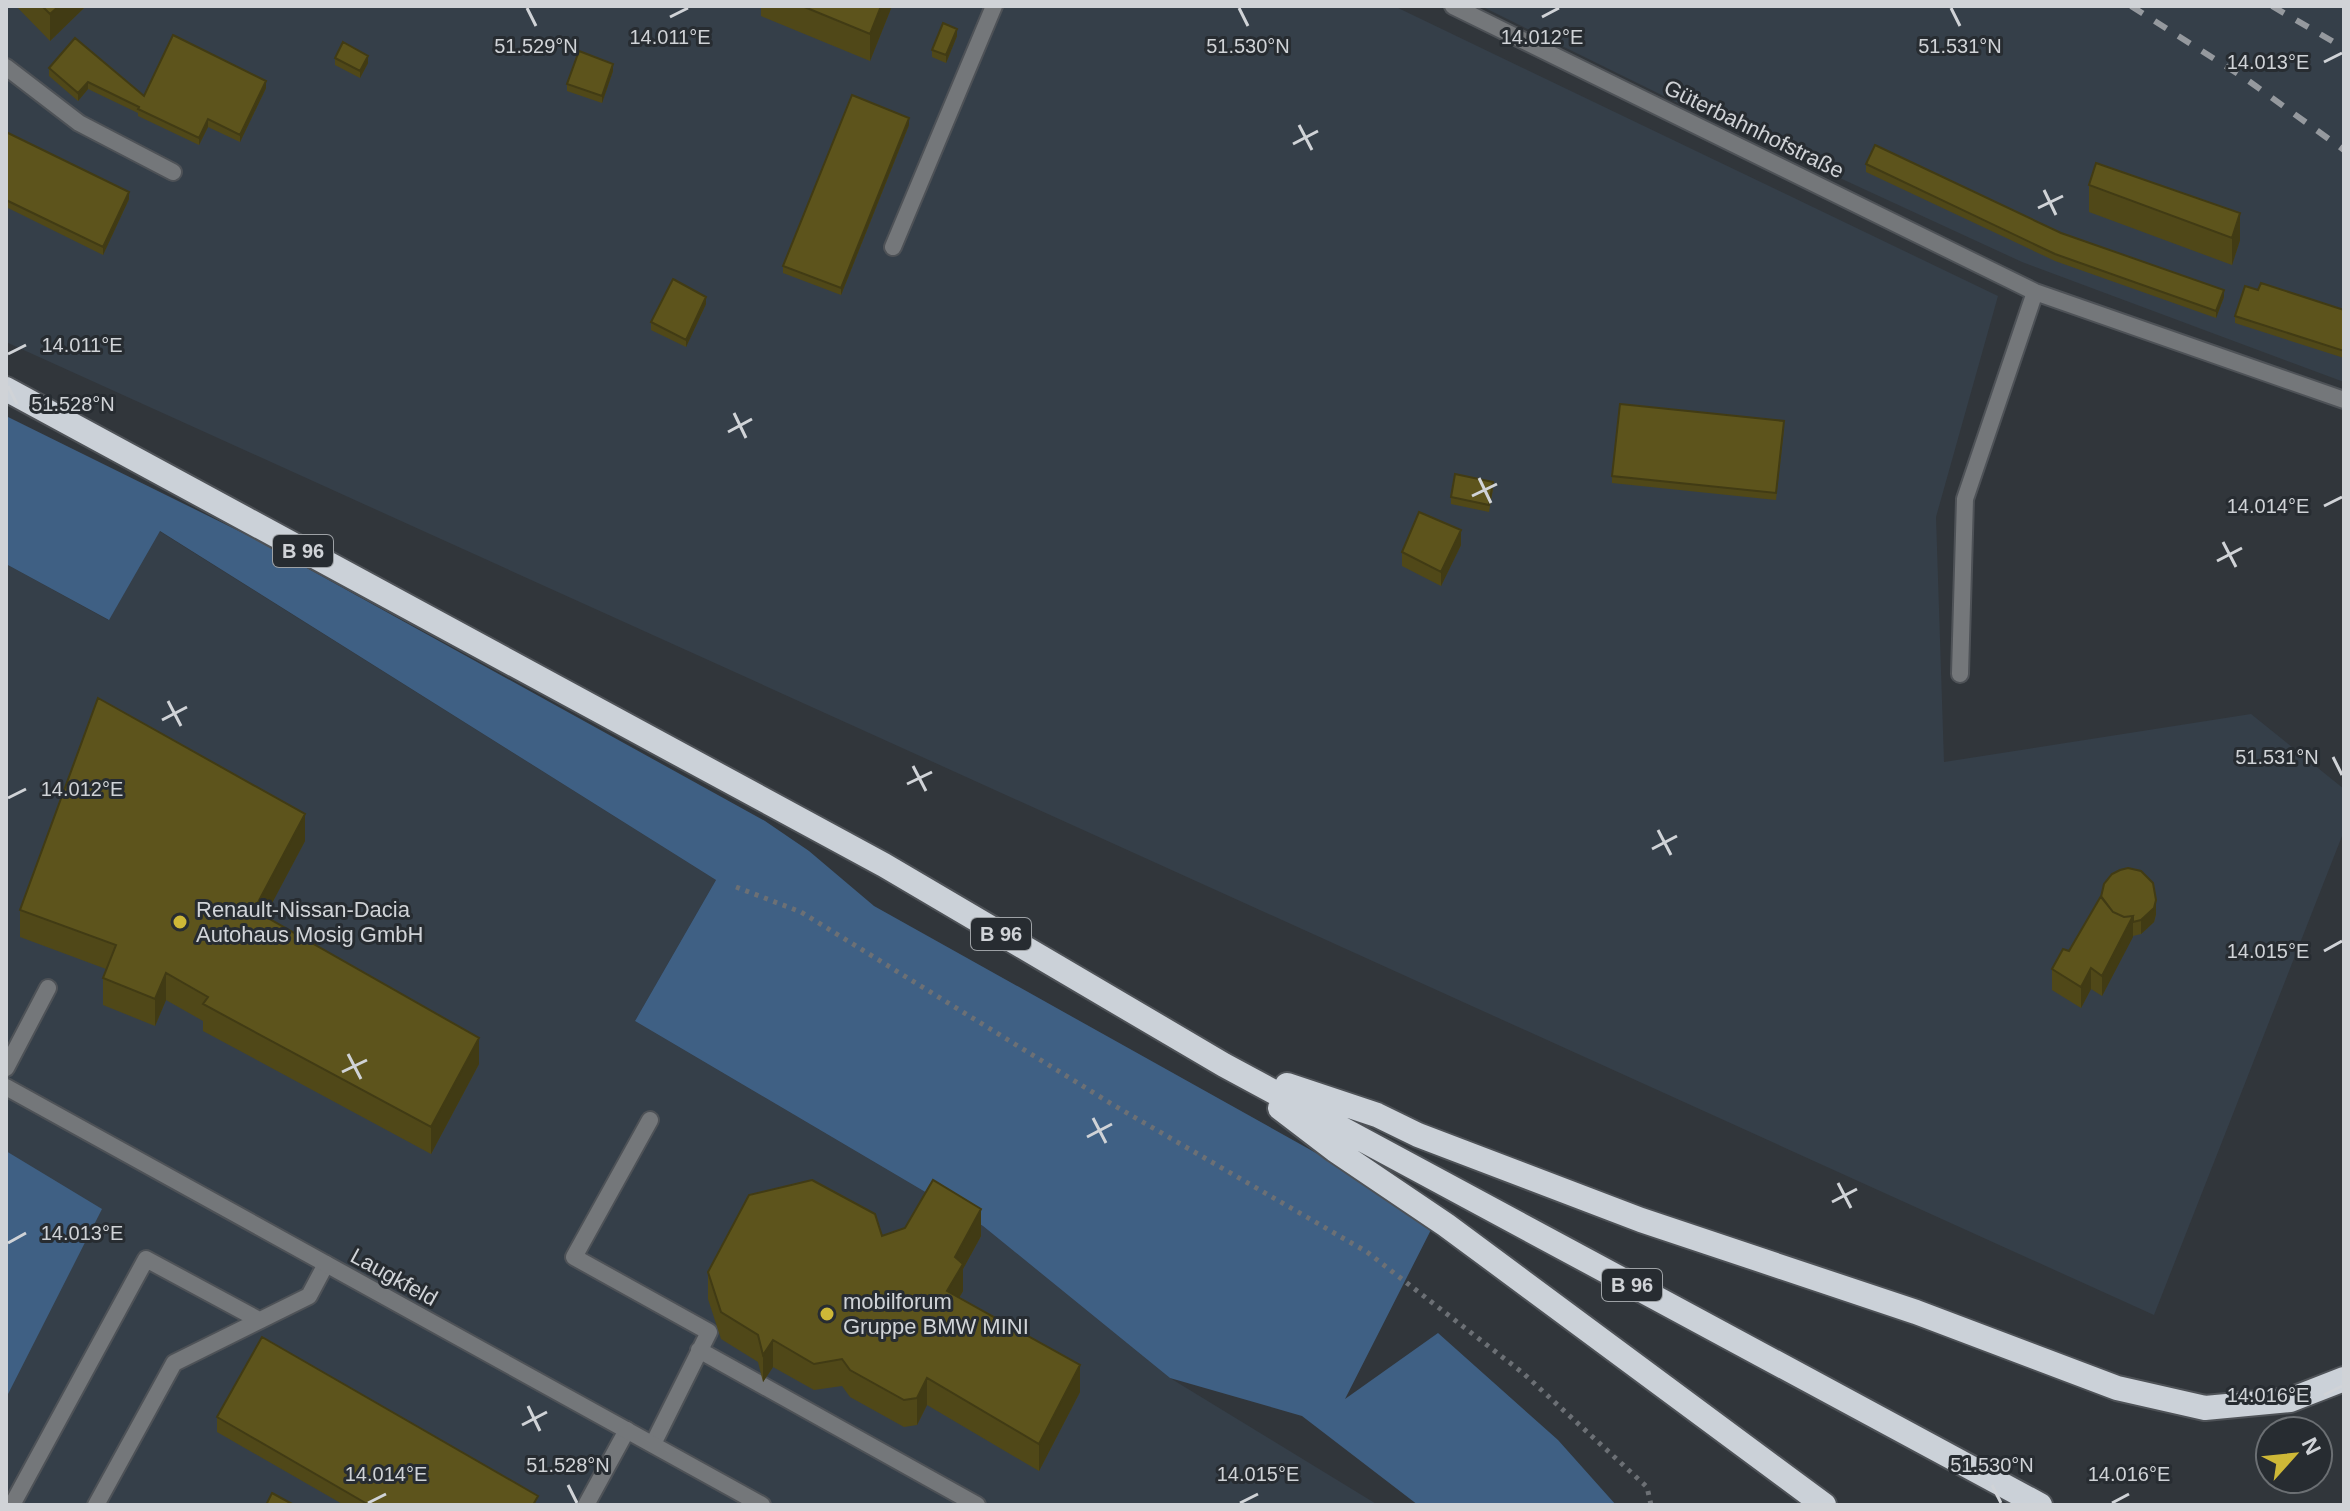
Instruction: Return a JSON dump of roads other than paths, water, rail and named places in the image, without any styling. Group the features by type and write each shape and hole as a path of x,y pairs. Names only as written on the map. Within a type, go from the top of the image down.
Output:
{"highway":[{"name":"B 96","path":"6,389 884,865 1224,1065 2040,1505"},
{"name":"B 96","path":"1224,1065 1335,1150 1446,1225 1824,1505"},
{"path":"1224,1065 1377,1115 1418,1135 1641,1220 1916,1312 2117,1388 2205,1408 2290,1400 2344,1379"}],"street":[{"path":"893,247 994,6"},
{"name":"Güterbahnhofstraße","path":"1453,6 2035,292 2344,400"},
{"path":"6,67 79,123 173,172"},
{"path":"1960,674 1965,499 2035,292"},
{"path":"6,1068 48,988"},
{"name":"Laugkfeld","path":"6,1087 762,1505"},
{"path":"650,1120 574,1257 709,1332 653,1444"},
{"path":"12,1505 146,1259 259,1320"},
{"path":"96,1505 174,1363 309,1296 326,1264"},
{"path":"699,1350 977,1505"},
{"path":"586,1505 627,1430"}],"railway":[{"path":"2131,6 2246,79 2344,150"},
{"path":"2272,6 2344,48"}],"place":[{"name":"Renault-Nissan-Dacia Autohaus Mosig GmbH","path":"180,922"},
{"name":"mobilforum Gruppe BMW MINI","path":"827,1314"}]}
